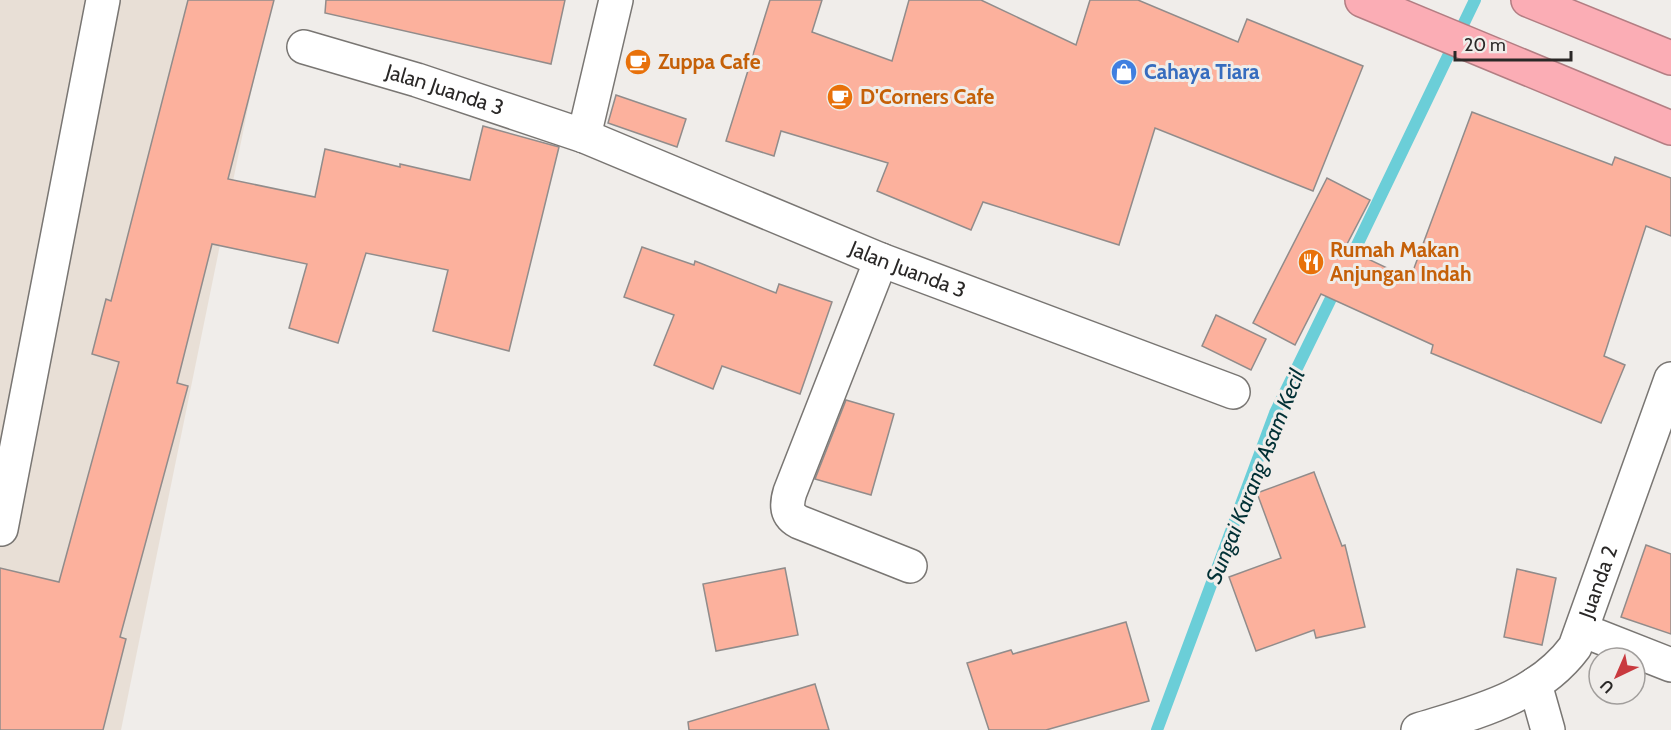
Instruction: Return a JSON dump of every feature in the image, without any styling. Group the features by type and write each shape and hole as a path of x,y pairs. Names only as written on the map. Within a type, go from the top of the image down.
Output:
{"highway":[{"path":"1528,0 1671,58"},
{"path":"1366,2 1671,128"}],"street":[{"path":"1,529 103,0"},
{"path":"584,136 616,0"},
{"name":"Jalan Juanda 3","path":"304,47 584,136 881,260 1233,392"},
{"path":"881,260 790,492 788,509 793,518 799,522 910,566"},
{"name":"Juanda 2","path":"1418,730 1477,714 1535,684 1567,658 1575,647 1671,379"},
{"path":"1582,630 1671,665"},
{"path":"1535,684 1548,730"}],"shaded area":[{"path":"0,0 270,0 121,730 0,730"}],"building":[{"path":"188,0 274,0 228,179 315,197 325,149 400,167 400,164 470,180 483,126 559,147 509,351 433,331 448,270 366,253 338,343 289,328 307,264 212,244 177,383 188,386 120,637 126,639 103,730 0,730 0,568 59,582 119,362 92,354 106,299 111,301"},
{"path":"326,0 565,0 551,64 325,13"},
{"path":"770,0 822,0 812,32 892,61 909,0 981,0 1076,45 1090,0 1138,0 1238,42 1247,19 1363,66 1313,191 1155,128 1119,245 983,202 971,230 877,191 888,163 781,131 774,156 726,141"},
{"path":"616,95 686,119 677,147 608,123"},
{"path":"1472,112 1612,165 1615,157 1671,178 1671,236 1646,226 1604,356 1625,365 1601,423 1431,353 1433,345 1321,294 1295,345 1253,323 1327,178 1370,200 1345,248 1410,279"},
{"path":"642,247 694,265 695,261 776,293 779,284 832,302 800,394 722,366 713,389 654,365 674,315 624,297"},
{"path":"1216,315 1266,339 1251,370 1202,346"},
{"path":"846,400 894,414 871,495 815,479"},
{"path":"1314,472 1342,546 1345,545 1365,627 1316,638 1314,630 1256,651 1229,577 1281,558 1257,493"},
{"path":"1646,545 1671,554 1671,634 1621,617"},
{"path":"785,568 798,635 716,651 703,584"},
{"path":"1517,569 1556,578 1542,645 1504,637"},
{"path":"1126,622 1149,701 1046,730 989,730 967,663 1011,650 1013,654"},
{"path":"815,684 829,730 689,730 688,722"}],"waterway":[{"name":"Sungai Karang Asam Kecil","path":"1347,266 1475,0"},
{"name":"Sungai Karang Asam Kecil","path":"1157,730 1275,413 1338,284"}],"place":[{"name":"Zuppa Cafe","path":"638,62"},
{"name":"Cahaya Tiara","path":"1124,72"},
{"name":"D'Corners Cafe","path":"840,97"},
{"name":"Rumah Makan Anjungan Indah","path":"1311,262"}]}
